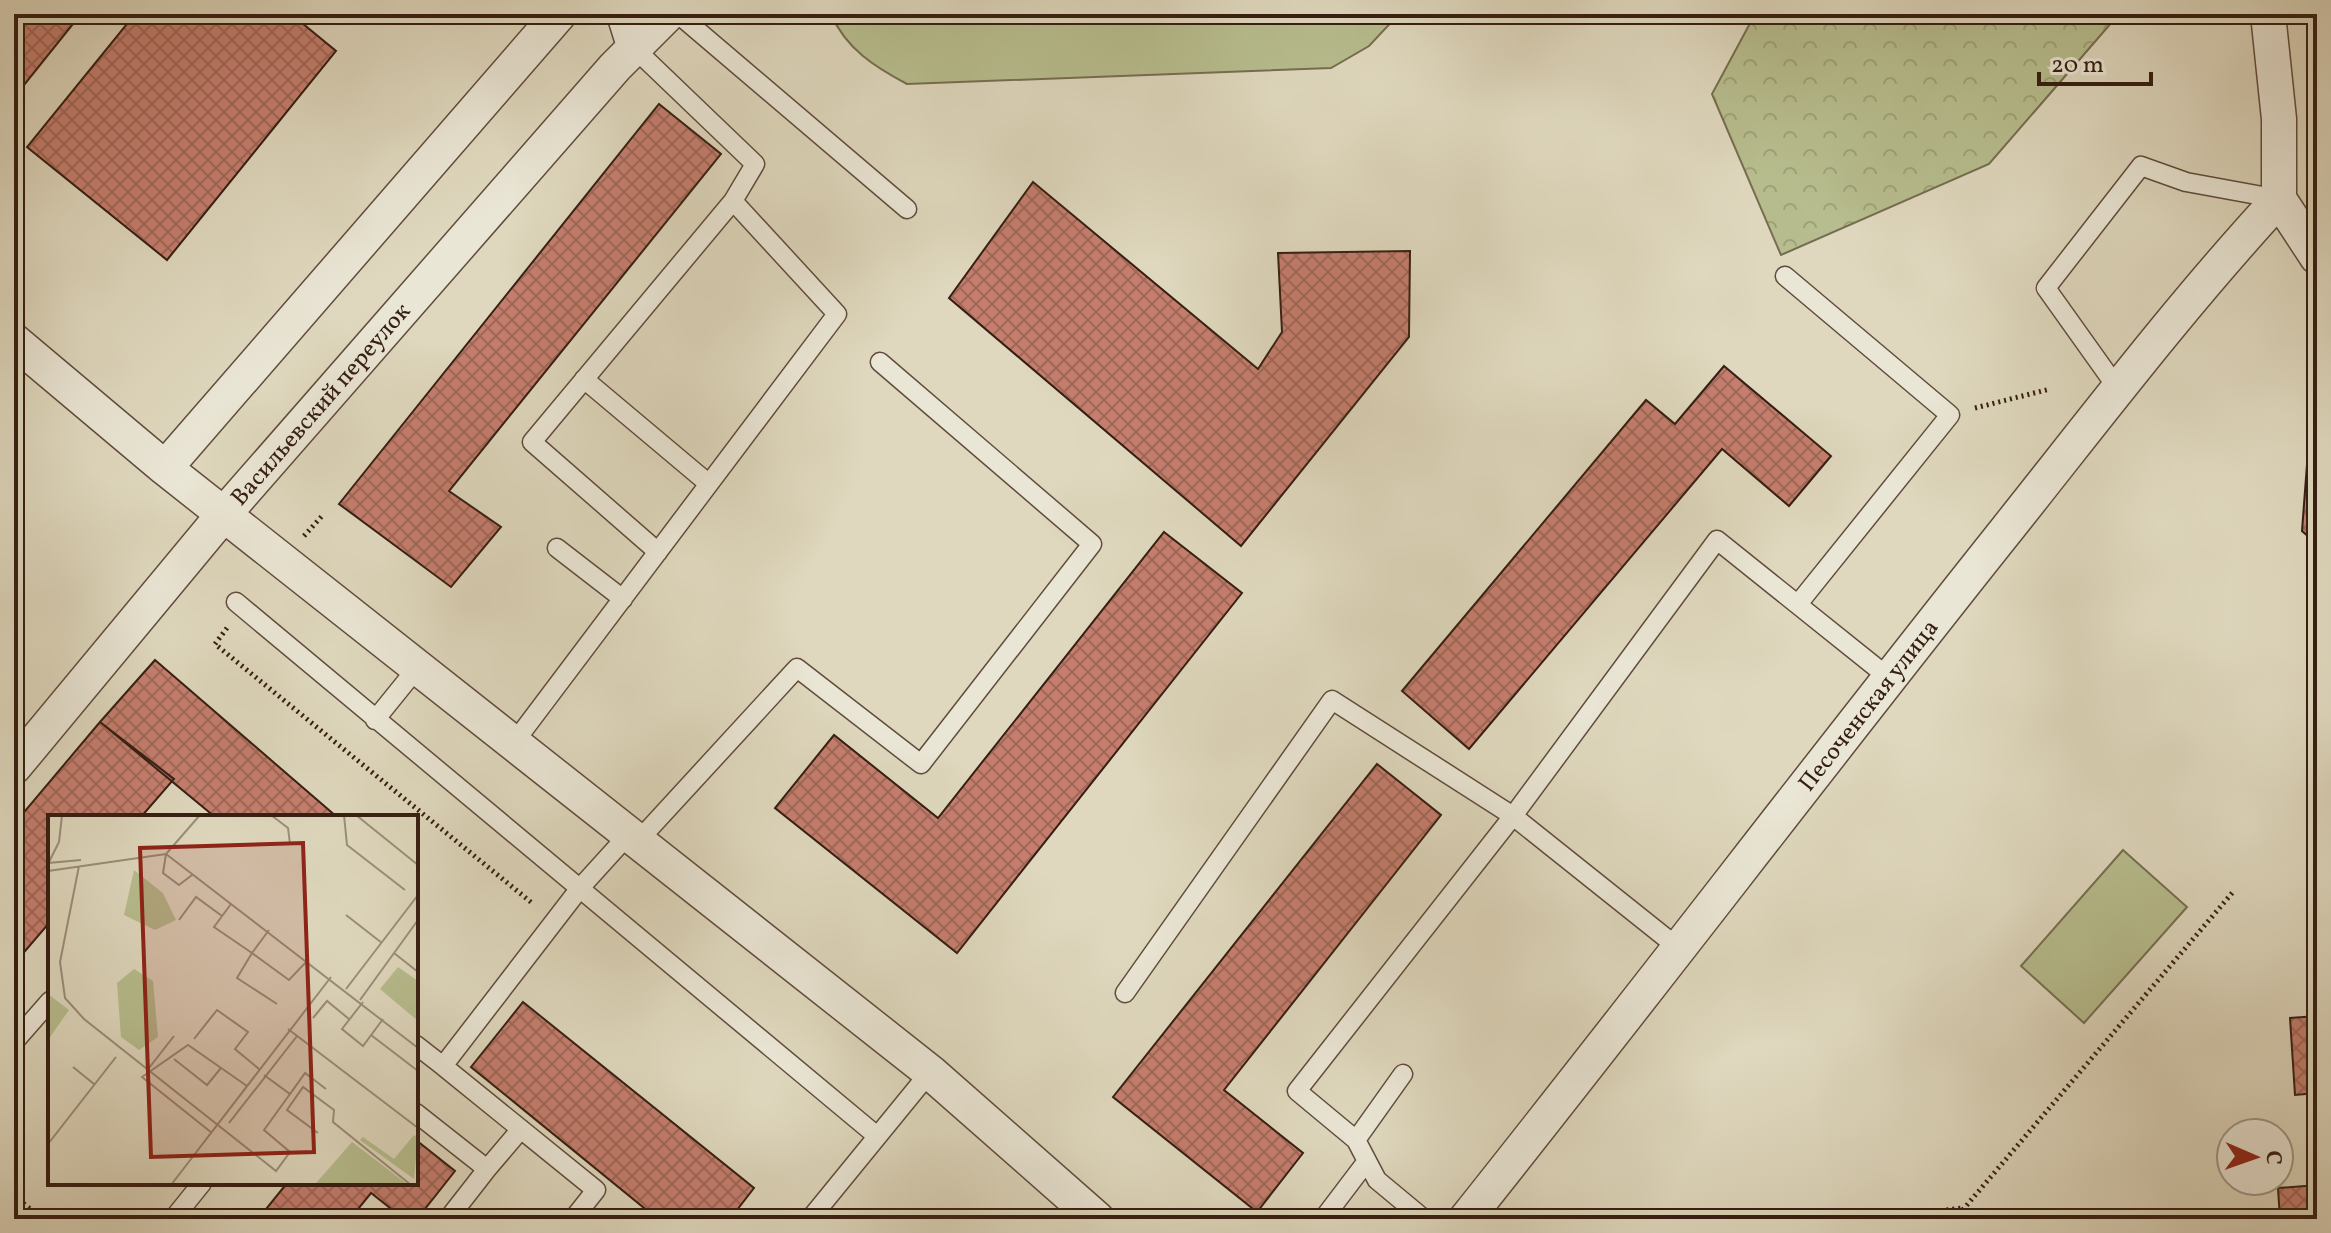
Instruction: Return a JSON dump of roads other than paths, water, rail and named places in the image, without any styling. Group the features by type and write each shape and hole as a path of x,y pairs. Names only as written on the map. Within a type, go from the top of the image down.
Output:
{"street":[{"path":"165,468 559,14"},
{"path":"624,14 635,49"},
{"name":"Васильевский переулок","path":"14,767 224,514 615,67 668,14"},
{"path":"2268,14 2279,119 2279,199 2317,257"},
{"name":"Песоченская улица","path":"1466,1219 1681,950 1888,677 2205,279 2279,199"},
{"path":"14,341 165,468 930,1072 1097,1219"}],"lane":[{"path":"678,14 907,209"},
{"path":"635,49 755,164 733,201 532,442 658,552"},
{"path":"2118,389 2046,288 2141,166 2186,182 2279,199"},
{"path":"513,744 837,314 733,201"},
{"path":"1785,276 1950,415 1798,604"},
{"path":"443,1066 580,888 634,838 797,668 921,764 1092,544 880,362"},
{"path":"584,379 709,484"},
{"path":"1424,1219 1377,1180 1356,1140 1297,1091 1513,816 1717,540 1888,677"},
{"path":"557,548 623,599"},
{"path":"240,605 877,1136"},
{"path":"375,720 417,668"},
{"path":"1125,993 1332,700 1513,816 1681,950"},
{"path":"14,1042 48,1003"},
{"path":"418,1047 596,1190 573,1219"},
{"path":"810,1219 930,1072"},
{"path":"1356,1140 1403,1074"},
{"path":"418,1115 487,1169"},
{"path":"448,1219 521,1129"},
{"path":"1323,1219 1367,1161"},
{"path":"173,1219 200,1185"}]}
